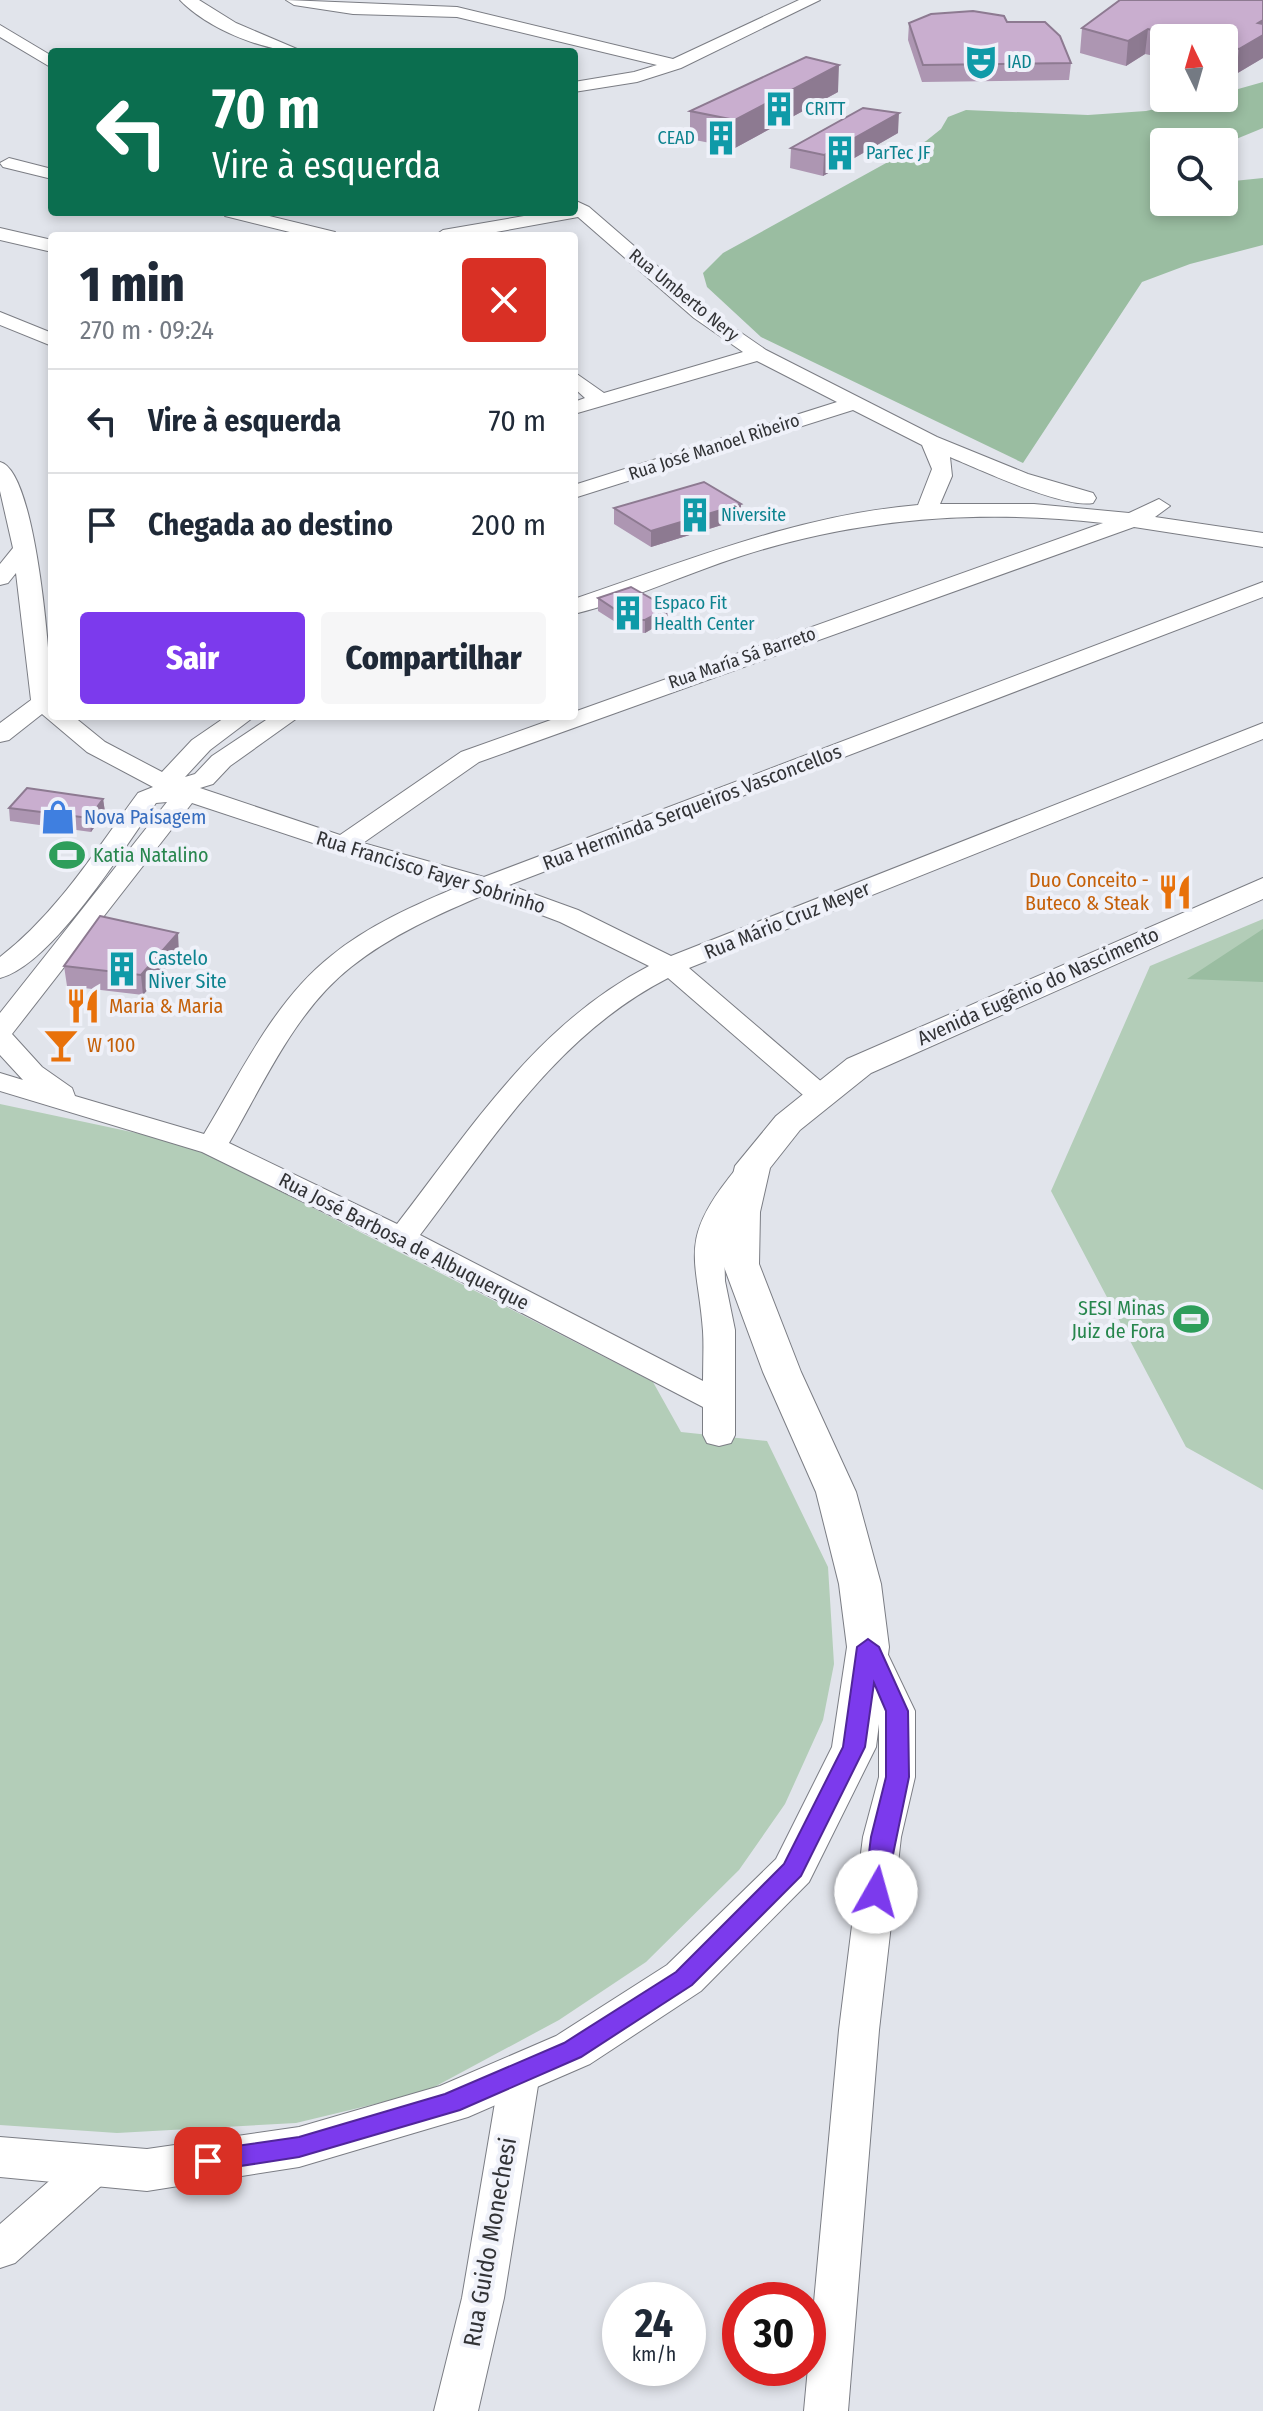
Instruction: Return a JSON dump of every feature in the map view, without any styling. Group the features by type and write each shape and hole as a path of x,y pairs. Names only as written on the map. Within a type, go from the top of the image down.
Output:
{"street":[{"path":"188,0 230,26 286,48"},
{"path":"294,0 353,9 457,12"},
{"path":"429,0 457,12 675,64"},
{"path":"578,86 637,77 675,64 812,0"},
{"path":"0,30 48,60"},
{"path":"9,163 48,173"},
{"name":"Rua Umberto Nery","path":"579,208 701,314 759,354 930,441 1020,479 1085,498"},
{"path":"247,216 312,232"},
{"path":"462,232 540,216"},
{"path":"0,234 48,245"},
{"path":"0,318 48,338"},
{"path":"578,407 759,354"},
{"path":"578,381 600,400"},
{"name":"Rua José Manoel Ribeiro","path":"578,491 854,403"},
{"path":"930,441 942,458 944,475 930,502"},
{"path":"0,468 14,498 48,689"},
{"path":"578,600 820,527 930,502 1025,493 1159,506 1263,521"},
{"path":"578,599 727,535 781,517 854,501 930,502 1077,511 1263,540"},
{"name":"Rua María Sá Barreto","path":"578,717 1133,520 1159,506"},
{"path":"727,535 749,548"},
{"path":"0,578 24,549"},
{"name":"Rua Herminda Serqueiros Vasconcellos","path":"212,1146 294,1011 316,982 343,959 394,929 488,886 1263,589"},
{"path":"0,735 48,708"},
{"name":"Rua Francisco Fayer Sobrinho","path":"66,720 96,747 174,788 343,845 488,886 569,916 670,966 820,1095"},
{"path":"0,1029 180,802 172,776 201,745 237,720"},
{"path":"0,970 40,939 101,865 147,798 204,779 221,761 282,720"},
{"name":"Rua María Sá Barreto","path":"343,845 434,779 470,757 570,720"},
{"name":"Rua Mário Cruz Meyer","path":"402,1238 529,1073 600,1006 670,966 1263,730"},
{"path":"101,865 129,870"},
{"name":"Avenida Eugênio do Nascimento","path":"0,2157 147,2170 299,2147 451,2103 573,2050 684,1978 793,1870 854,1747 868,1647 860,1584 836,1492 782,1372 741,1264 742,1212 753,1166 788,1123 859,1066 1263,887"},
{"name":"Rua José Barbosa de Albuquerque","path":"0,1029 32,1073 77,1105"},
{"name":"Rua José Barbosa de Albuquerque","path":"0,1082 212,1146 402,1238 719,1419 719,1330 710,1281 709,1243 723,1205 753,1166"},
{"name":"Avenida Eugênio do Nascimento","path":"782,1372 763,1263 764,1209 780,1167 809,1126 820,1095"},
{"path":"826,2411 861,2015 882,1837 897,1777 897,1711 868,1647"},
{"name":"Rua Guido Monechesi","path":"456,2411 483,2298 520,2073"},
{"path":"0,2250 95,2166"}],"green space":[{"path":"1263,82 1263,128 1238,138 1238,128 1150,128 1150,216 1238,216 1238,181 1263,178 1263,245 1190,264 1142,282 1023,463 761,337 707,287 703,273 723,253 926,141 941,129 948,117 966,110 1088,115 1150,110 1238,112 1238,89"},
{"name":"SESI Minas Juiz de Fora","path":"1263,919 1263,1490 1186,1447 1051,1191 1150,966"},
{"path":"1263,929 1263,982 1187,979"},
{"path":"0,1104 188,1144 653,1382 681,1432 767,1441 828,1567 834,1664 823,1720 785,1804 739,1870 646,1962 559,2020 425,2092 296,2123 117,2133 0,2125"}],"building":[{"path":"1120,0 1263,0 1263,20 1258,23 1263,24 1263,35 1239,49 1238,24 1150,24 1150,29 1128,41 1082,28"},
{"path":"973,11 1004,16 1007,22 1045,22 1060,36 1071,63 923,65 909,23 931,14"},
{"path":"806,57 839,65 735,120 690,111"},
{"path":"863,108 899,113 824,155 791,148"},
{"path":"704,482 741,504 651,531 614,508"},
{"path":"631,587 668,608 645,620 631,620 598,598"},
{"path":"27,788 103,799 89,818 9,808"},
{"path":"100,916 178,933 141,975 64,966"}],"place":[{"name":"IAD","path":"981,62"},
{"name":"CRITT","path":"779,109"},
{"name":"CEAD","path":"721,138"},
{"name":"ParTec JF","path":"840,153"},
{"name":"Niversite","path":"695,515"},
{"name":"Espaco Fit Health Center","path":"628,613"},
{"name":"Nova Paisagem","path":"58,817"},
{"name":"Katia Natalino","path":"67,855"},
{"name":"Duo Conceito - Buteco & Steak","path":"1175,892"},
{"name":"Castelo Niver Site","path":"122,969"},
{"name":"Maria & Maria","path":"83,1006"},
{"name":"W 100","path":"61,1045"},
{"name":"SESI Minas Juiz de Fora","path":"1191,1319"}],"route":[{"path":"208,2161 299,2147 451,2103 573,2050 684,1978 793,1870 854,1747 868,1647 897,1711 897,1777 882,1837 876,1892"}]}
